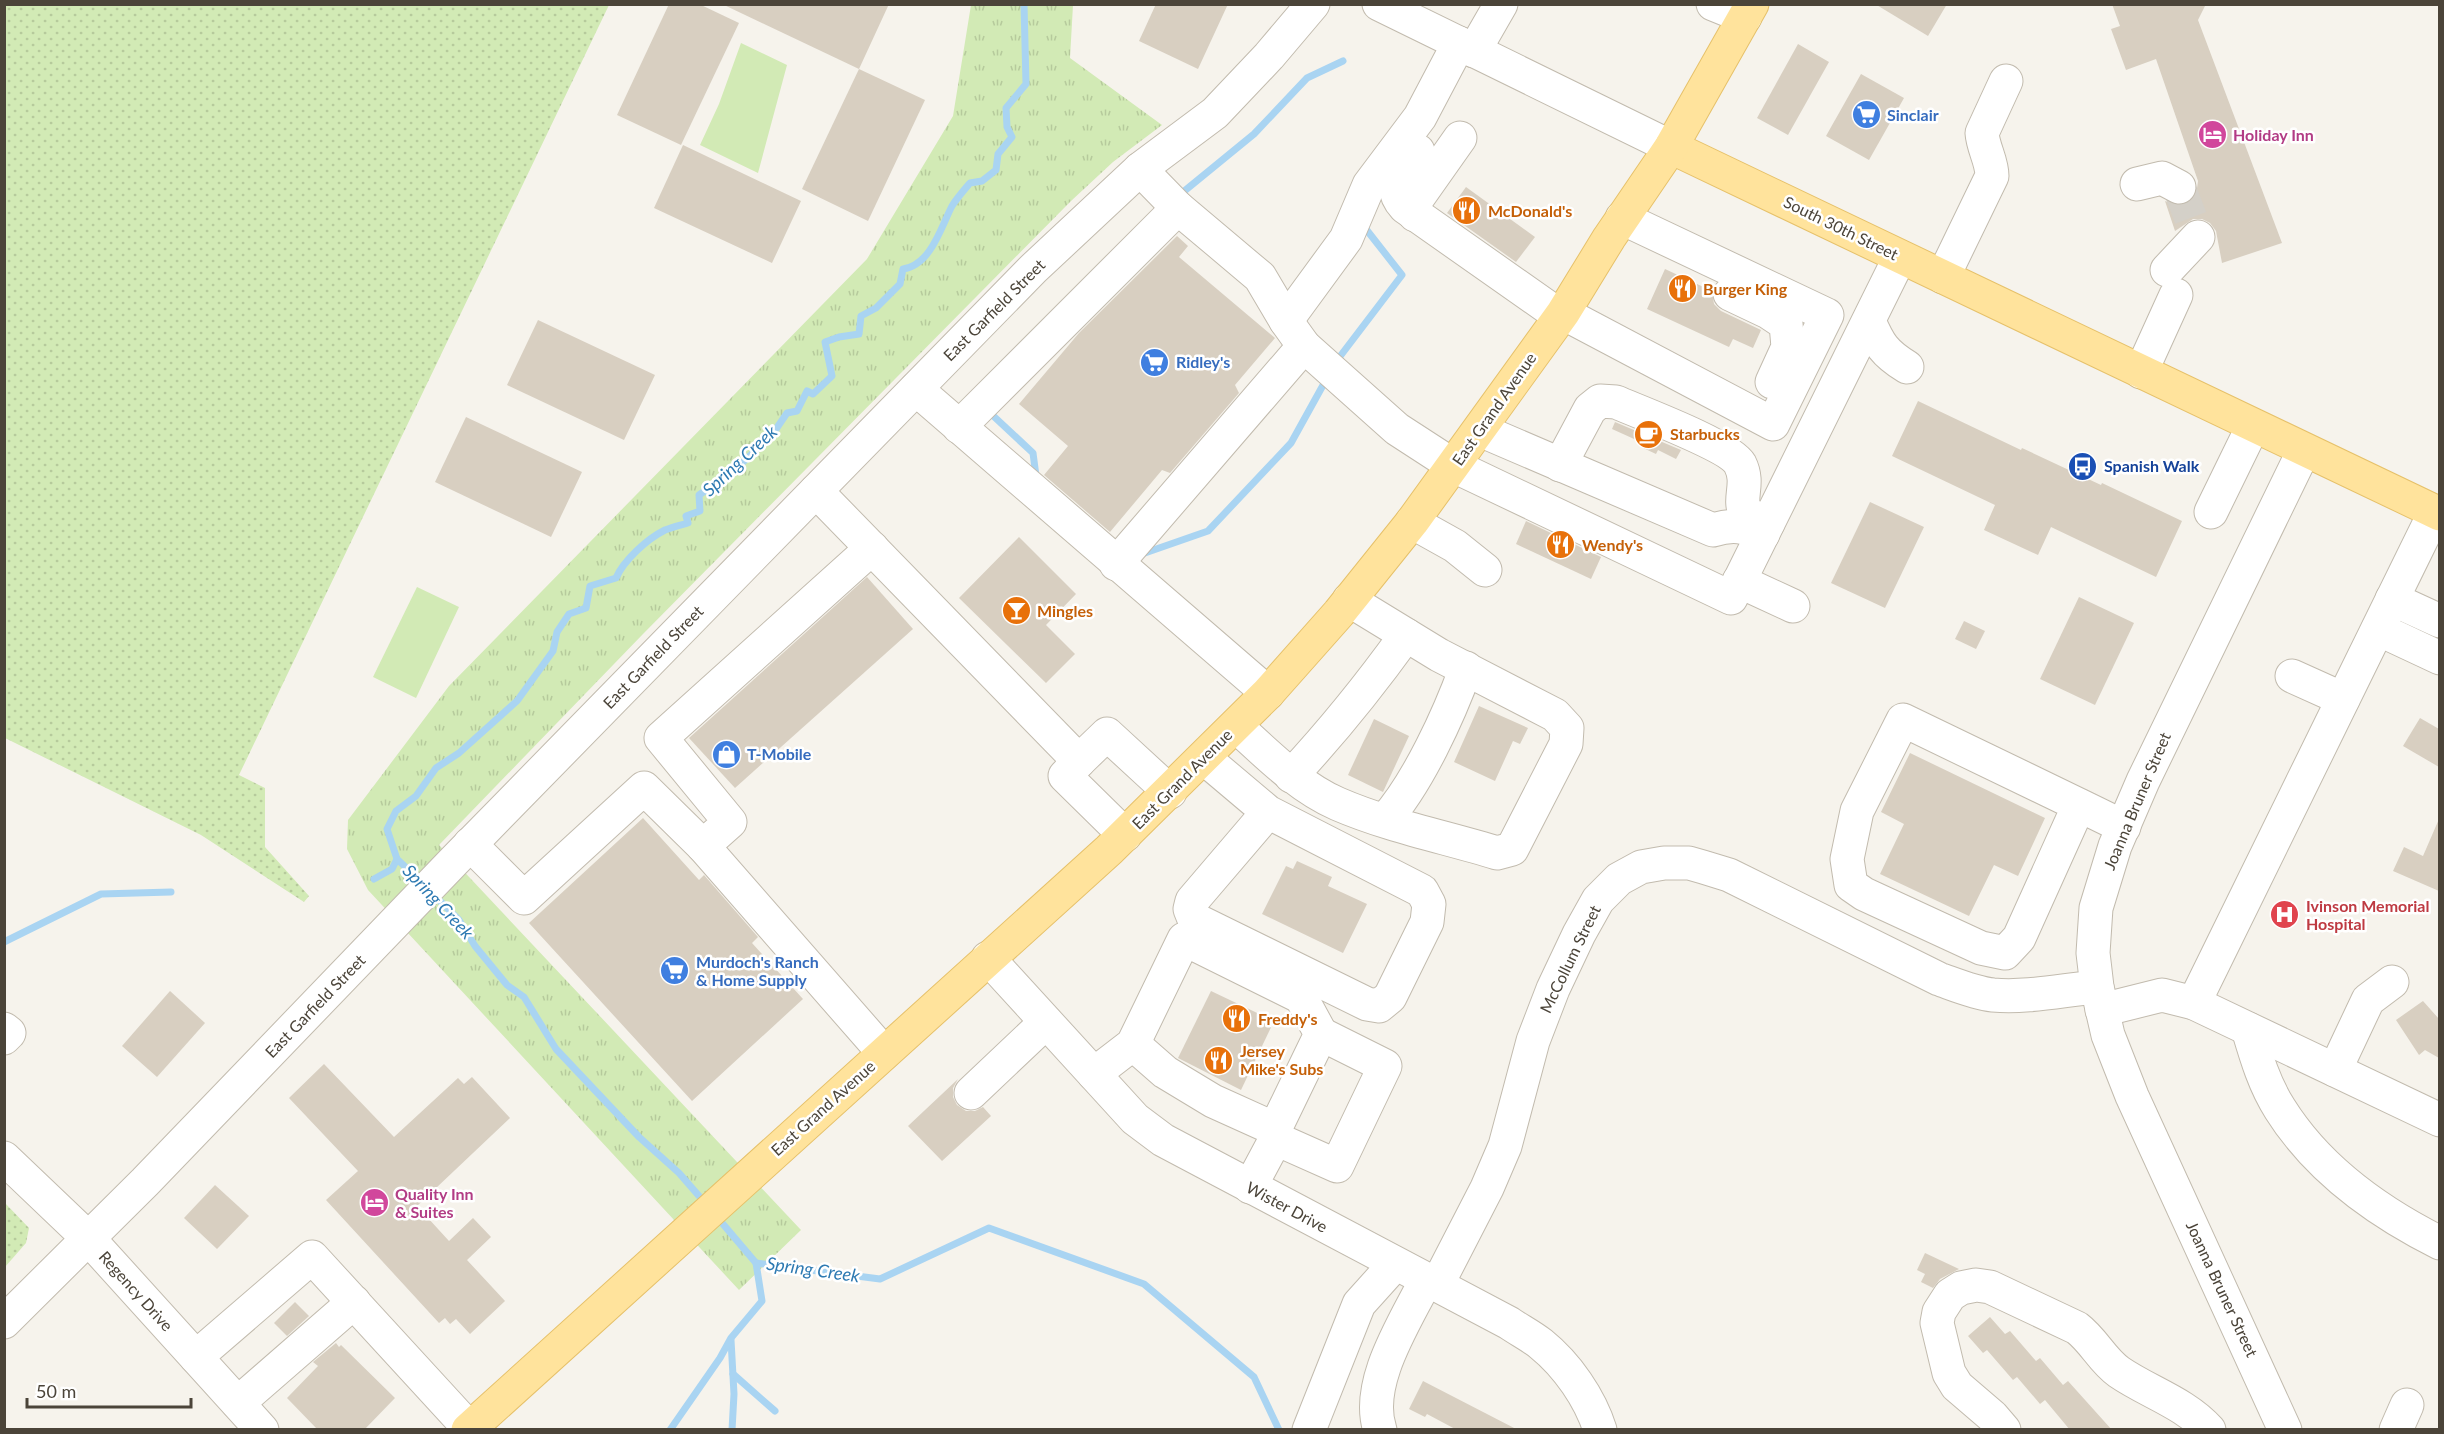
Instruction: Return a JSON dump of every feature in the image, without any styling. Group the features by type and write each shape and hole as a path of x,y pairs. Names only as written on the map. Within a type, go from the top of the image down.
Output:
{"main road":[{"name":"East Grand Avenue","path":"469,1429 1125,835 1268,693 1349,600 1412,522 1561,315 1671,147 1748,11"},
{"name":"South 30th Street","path":"1671,147 2437,513"}],"street":[{"name":"East Garfield Street","path":"4,1322 88,1239 461,853 1033,269 1140,169 1215,112 1269,56 1313,4"},
{"name":"South 30th Street","path":"1379,4 1671,147"},
{"path":"1116,564 1295,334 1346,239 1369,185 1420,117 1467,47 1501,4"},
{"path":"1713,4 1748,11"},
{"path":"1943,277 1992,176 1992,166 1982,133 2006,81"},
{"path":"1448,131 1398,177 1395,188 1396,198 1415,215 1561,315 1773,424 1827,315 1619,224"},
{"path":"1140,169 1178,208 1260,278 1295,334 1397,429 1454,466 1731,598 1740,581 1750,522 1746,480 1739,462 1712,444 1616,402 1600,401 1590,409 1560,465"},
{"path":"2138,184 2162,178 2179,187"},
{"path":"959,427 1178,208"},
{"path":"1619,224 1676,267 1775,317 1771,335 1747,388 1743,408"},
{"path":"2141,372 2171,283 2198,237"},
{"path":"1480,430 1713,530 1750,522 1869,321 1900,257"},
{"path":"1869,321 1880,346 1892,358 1907,367"},
{"path":"916,389 1268,693"},
{"path":"2211,512 2253,426"},
{"name":"Joanna Bruner Street","path":"2285,1430 2133,1096 2108,1035 2099,998 2093,953 2096,908 2103,881 2124,826 2153,760 2304,450"},
{"path":"816,491 1078,761"},
{"path":"2194,1003 2392,599 2437,513"},
{"path":"1412,522 1455,546 1485,570"},
{"path":"703,846 730,822 661,738 872,548"},
{"path":"1740,581 1793,606"},
{"path":"2392,599 2439,621"},
{"path":"1236,726 1291,776 1337,804 1497,854 1512,849 1566,744 1567,728 1555,715 1406,635 1349,600"},
{"path":"2378,629 2439,658"},
{"path":"1291,776 1333,731 1406,635"},
{"path":"1385,820 1401,803 1459,688 1466,668"},
{"path":"2292,676 2343,699"},
{"path":"2079,805 2019,938 2005,953 1981,948 1864,894 1851,885 1847,859 1857,811 1903,720 2124,826"},
{"path":"1125,835 1065,776 1078,761 1107,734 1170,792"},
{"path":"1204,758 1268,812 1422,891 1429,904 1427,922 1390,997 1379,1006 1367,1004 1194,919 1190,909 1192,901 1268,812"},
{"path":"461,853 524,898 644,788 703,846 884,1053"},
{"name":"McCollum Street","path":"1380,1430 1375,1416 1376,1397 1382,1372 1487,1188 1505,1146 1533,1041 1579,934 1598,900 1619,879 1641,867 1664,863 1689,864 1729,875 1939,979 1992,995 2099,998 2162,995 2194,1003 2439,1120"},
{"path":"1094,1074 1133,1044 1184,939 1301,997 1321,1034 1385,1066 1337,1166 1213,1101 1165,1072 1133,1044"},
{"name":"Wister Drive","path":"987,958 1135,1119 1163,1140 1509,1323 1541,1344 1582,1391 1596,1415 1600,1430"},
{"path":"2335,1070 2368,1000 2392,982"},
{"path":"971,1093 1046,1022"},
{"path":"4,1029 9,1033 4,1038"},
{"path":"2248,1029 2261,1073 2280,1109 2308,1145 2356,1191 2400,1223 2439,1243"},
{"path":"1250,1187 1273,1144 1274,1133 1321,1034"},
{"name":"Regency Drive","path":"4,1158 88,1239 262,1430"},
{"path":"196,1357 312,1257 469,1429"},
{"path":"1308,1430 1359,1304 1395,1264"},
{"path":"2004,1430 1992,1416 1957,1386 1949,1373 1937,1323 1939,1312 1950,1295 1961,1288 1976,1285 1990,1287 2077,1328 2088,1336 2107,1361 2119,1371 2193,1416 2210,1430"},
{"path":"238,1403 354,1302"}],"green space":[{"path":"4,5 609,5 239,775 265,788 265,847 309,896 304,902 201,835 5,738"},
{"path":"971,5 1073,5 1070,58 1162,125 1113,162 1071,201 643,634 439,845 801,1230 739,1290 368,890 347,849 348,820 449,686 867,259 953,116"},
{"path":"741,43 787,65 758,173 700,145 719,104"},
{"path":"417,587 459,607 416,698 373,677"},
{"path":"5,1203 29,1228 26,1243 5,1267"}],"building":[{"path":"669,4 699,4 739,23 681,145 617,115"},
{"path":"722,4 889,4 859,69"},
{"path":"1156,4 1228,4 1198,69 1139,41"},
{"path":"1875,4 1947,4 1928,36"},
{"name":"Holiday Inn","path":"2112,4 2206,4 2198,20 2282,243 2222,263 2216,231 2210,223 2202,219 2193,219 2175,231 2165,201 2179,206 2188,203 2196,195 2198,181 2156,59 2126,70 2111,29 2120,26"},
{"path":"1798,44 1829,62 1788,135 1757,118"},
{"path":"859,69 925,100 868,221 802,189"},
{"name":"Sinclair","path":"1861,74 1904,98 1869,160 1826,136"},
{"path":"683,145 801,201 772,263 654,208"},
{"path":"1466,187 1535,237 1516,262 1447,213"},
{"name":"Ridley's","path":"1177,236 1188,246 1179,257 1275,338 1235,385 1239,393 1170,473 1162,470 1110,532 1044,475 1068,446 1019,404 1079,333"},
{"name":"Burger King","path":"1665,269 1712,291 1714,304 1721,311 1761,330 1753,348 1733,339 1729,347 1647,309"},
{"path":"538,320 655,375 624,440 507,385"},
{"path":"1918,401 2021,450 2022,448 2101,485 2102,483 2182,521 2156,577 2051,527 2038,555 1984,530 1995,505 1892,456"},
{"path":"466,417 582,472 551,537 435,482"},
{"path":"1615,422 1681,450 1676,459 1658,450 1656,454 1641,447 1643,443 1612,429"},
{"path":"1870,502 1924,527 1885,608 1831,583"},
{"name":"Wendy's","path":"1526,521 1601,557 1591,579 1516,544"},
{"name":"Mingles","path":"1019,537 1076,594 1046,625 1075,654 1046,683 959,598"},
{"path":"867,577 913,629 735,788 689,738"},
{"path":"2079,597 2134,623 2095,705 2040,679"},
{"path":"1964,621 1985,631 1976,649 1955,639"},
{"path":"1479,706 1528,728 1520,744 1513,741 1495,781 1454,762"},
{"path":"2420,718 2439,729 2439,767 2403,746"},
{"path":"1374,719 1409,736 1383,792 1348,775"},
{"path":"1910,753 2045,818 2018,876 1994,865 1969,916 1880,874 1904,824 1881,812"},
{"name":"Murdoch's Ranch & Home Supply","path":"643,818 699,880 704,875 758,937 752,943 803,999 692,1101 529,923"},
{"path":"2439,819 2439,891 2393,871 2404,847 2423,856"},
{"path":"1297,861 1332,877 1328,886 1367,904 1343,953 1262,914 1286,866 1293,869"},
{"path":"170,991 205,1023 157,1077 122,1046"},
{"path":"1211,991 1274,1021 1241,1090 1178,1058"},
{"path":"2423,1001 2439,1019 2439,1058 2425,1050 2419,1055 2396,1020"},
{"name":"Quality Inn & Suites","path":"324,1064 394,1137 458,1078 464,1084 472,1077 510,1118 417,1206 449,1241 473,1218 491,1237 467,1260 505,1301 470,1334 456,1319 450,1324 445,1318 439,1323 326,1200 358,1171 289,1098"},
{"path":"958,1079 953,1088 953,1097 957,1105 966,1111 975,1111 983,1107 991,1116 942,1161 908,1126"},
{"path":"215,1185 249,1216 217,1249 184,1218"},
{"path":"1925,1253 1959,1269 1940,1279 1933,1288 1921,1282 1925,1274 1917,1270"},
{"path":"295,1302 309,1316 287,1336 274,1323"},
{"path":"1990,1317 2005,1334 2010,1331 2036,1361 2040,1358 2063,1385 2068,1381 2112,1430 2070,1430 2045,1400 2040,1404 2017,1377 2013,1380 1987,1350 1983,1353 1968,1336"},
{"path":"336,1343 339,1347 341,1345 395,1398 364,1430 318,1430 287,1398 318,1366 313,1362"},
{"path":"1423,1381 1518,1430 1457,1430 1427,1414 1425,1417 1409,1409"}],"waterway":[{"name":"Spring Creek","path":"421,882 397,859 387,829 396,811 416,796 436,768 459,753 517,701 553,651 557,632 569,614 586,608 590,586 616,578 630,557 651,539 665,530 688,523 686,516 700,511 699,495 715,484 723,474 741,464 772,435 787,413 797,411 807,391 813,394 832,376 825,342 859,334 861,316 876,308 900,284 903,269 913,266 928,253 952,206 963,191 970,183 982,181 996,170 998,154 1012,137 1007,127 1006,108 1026,84 1024,4"},
{"path":"1177,197 1254,134 1307,78 1343,61"},
{"path":"1335,363 1402,275 1362,224"},
{"path":"1142,554 1208,531 1291,443 1327,378"},
{"path":"988,411 1033,453 1036,476"},
{"path":"374,879 392,869 397,859"},
{"path":"4,942 101,894 171,892"},
{"name":"Spring Creek","path":"433,894 459,920 475,946 507,985 524,997 556,1049 639,1137 679,1173 706,1204"},
{"name":"Spring Creek","path":"717,1217 756,1263 880,1279 989,1228 1144,1284 1254,1377 1279,1430"},
{"path":"670,1430 720,1358 731,1338 762,1301 756,1263"},
{"path":"731,1340 734,1394 732,1430"},
{"path":"733,1374 775,1411"}],"tunnel":[{"path":"2179,187 2198,237"}],"place":[{"name":"Sinclair","path":"1866,115"},
{"name":"Holiday Inn","path":"2212,135"},
{"name":"McDonald's","path":"1467,211"},
{"name":"Burger King","path":"1682,289"},
{"name":"Ridley's","path":"1155,362"},
{"name":"Starbucks","path":"1649,434"},
{"name":"Spanish Walk","path":"2083,466"},
{"name":"Wendy's","path":"1561,545"},
{"name":"Mingles","path":"1016,611"},
{"name":"T-Mobile","path":"726,754"},
{"name":"Ivinson Memorial Hospital","path":"2285,915"},
{"name":"Murdoch's Ranch & Home Supply","path":"675,971"},
{"name":"Freddy's","path":"1237,1019"},
{"name":"Jersey Mike's Subs","path":"1219,1060"},
{"name":"Quality Inn & Suites","path":"374,1203"}]}
